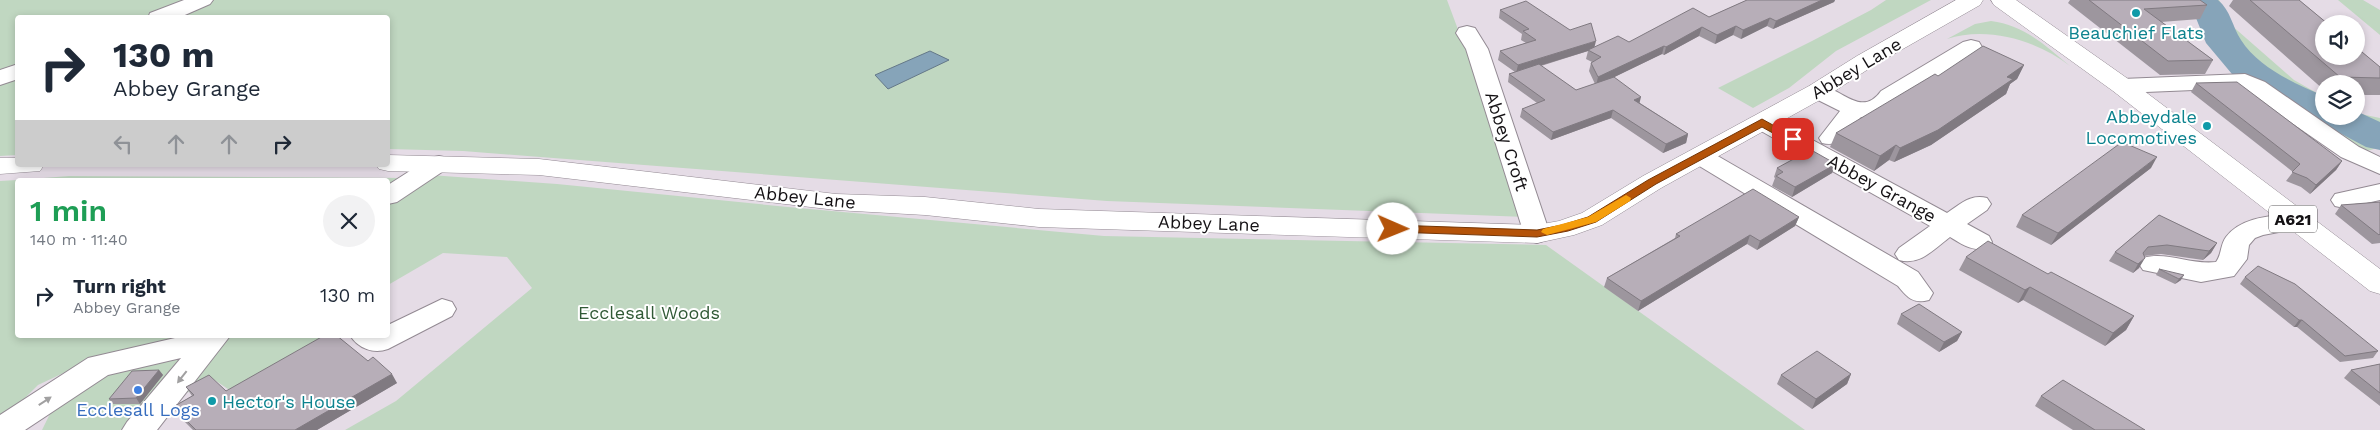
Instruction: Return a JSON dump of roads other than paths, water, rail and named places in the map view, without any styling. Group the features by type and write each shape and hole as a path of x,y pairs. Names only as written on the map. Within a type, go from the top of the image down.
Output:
{"main road":[{"name":"A621","path":"2002,0 2122,86 2380,284"},
{"name":"A621","path":"2027,0 2091,48 2122,86"},
{"path":"1963,5 2008,16 2042,28"},
{"name":"Abbey Lane","path":"390,163 539,167 836,202 925,206 1039,218 1537,234 1592,219 1652,182 1818,91 1865,61 1963,5"},
{"path":"0,166 15,166"}],"street":[{"path":"166,15 203,0"},
{"name":"Abbey Croft","path":"1480,43 1537,234"},
{"path":"1818,91 1855,109 1869,111 1882,107 1887,103 1889,96 1971,47"},
{"path":"0,78 15,72"},
{"path":"2122,86 2244,81 2257,87 2350,152 2380,166"},
{"path":"1832,138 1855,109"},
{"name":"Abbey Grange","path":"1762,122 1980,242"},
{"path":"1700,156 1908,280 1919,293"},
{"path":"390,195 439,163"},
{"path":"2344,200 2380,192"},
{"name":"Abbey Grange","path":"1950,226 1978,204"},
{"path":"2153,264 2201,273 2224,270 2233,259 2236,242 2246,232 2257,227 2297,221"},
{"path":"1909,254 1950,226"},
{"path":"390,336 442,309"},
{"path":"6,430 10,424 99,366 210,338"},
{"path":"138,430 213,338"},
{"path":"370,338 378,342 386,338"}],"water":[{"path":"930,51 949,60 888,89 875,75"}],"waterway":[{"path":"2196,0 2212,13 2224,43 2250,72 2315,107"},
{"path":"2353,125 2380,138"}],"place":[{"name":"Beauchief Flats","path":"2136,13"},
{"name":"Abbeydale Locomotives","path":"2207,126"},
{"name":"Ecclesall Logs","path":"138,390"},
{"name":"Hector's House","path":"212,401"}],"park label":[{"name":"Ecclesall Woods","path":"649,312"}]}
